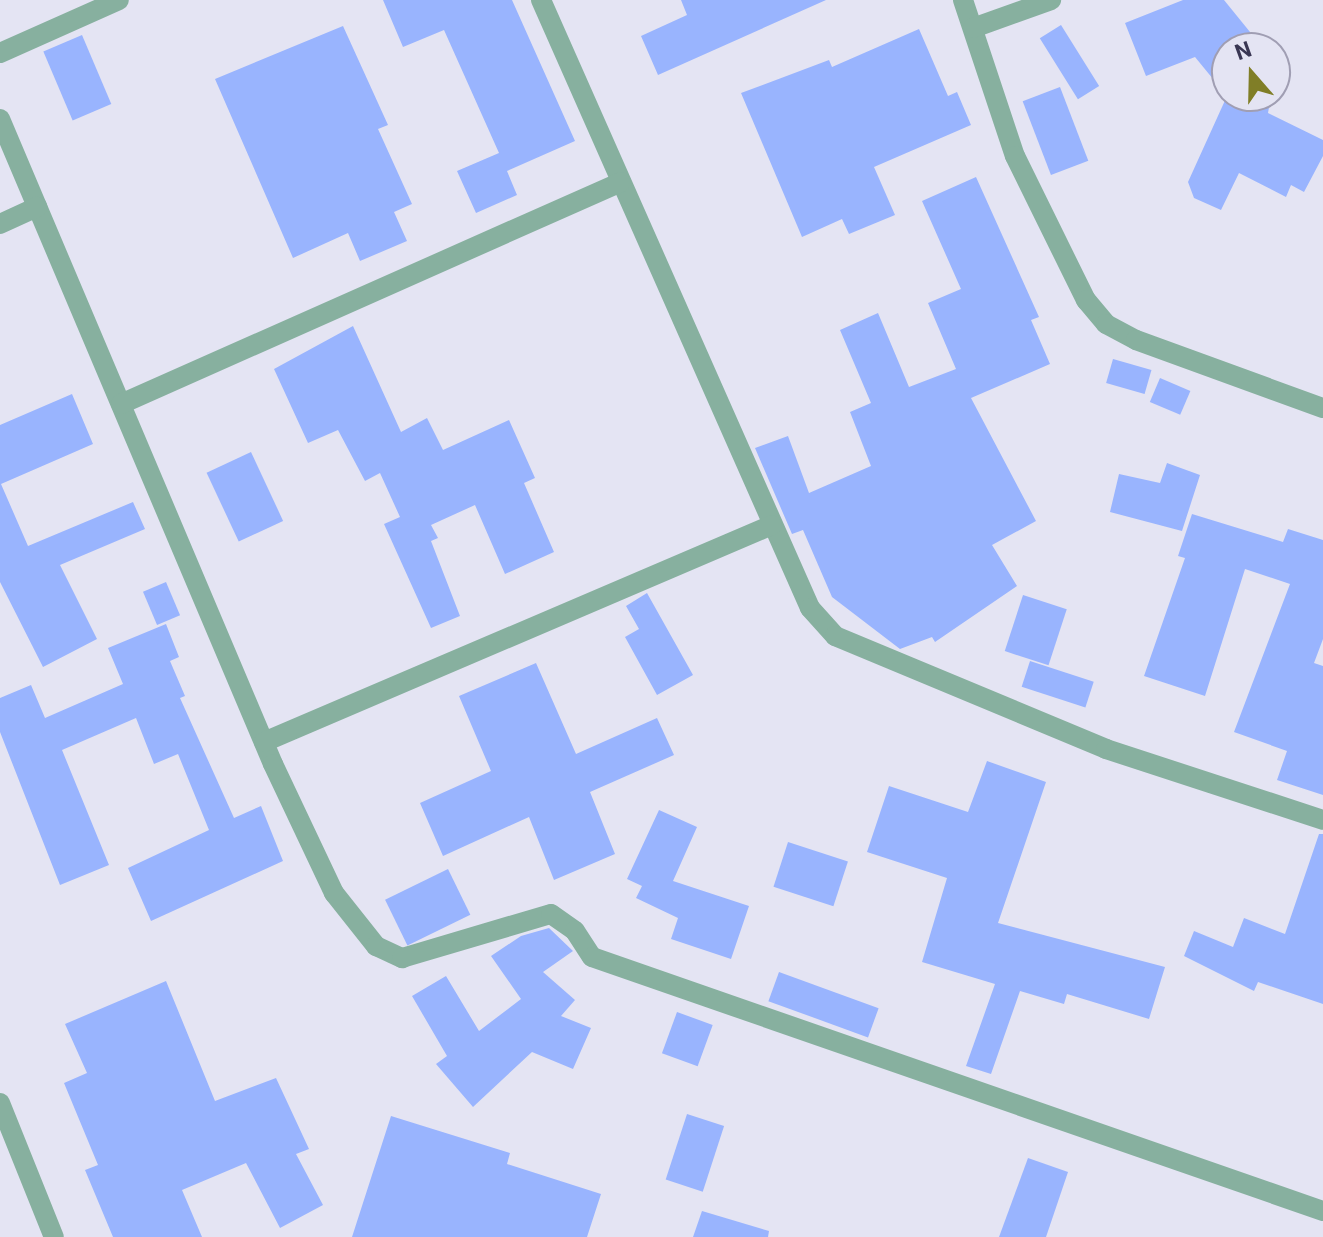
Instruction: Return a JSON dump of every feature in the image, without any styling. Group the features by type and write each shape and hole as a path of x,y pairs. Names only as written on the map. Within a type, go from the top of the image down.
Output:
{"street":[{"path":"0,53 119,0"},
{"path":"541,0 810,608 835,636 1106,749 1323,820"},
{"path":"963,0 1015,156 1086,300 1106,324 1136,340 1323,408"},
{"path":"973,28 1051,0"},
{"path":"0,119 264,742 334,893 388,953 416,955 551,914 575,931 592,957 1323,1211"},
{"path":"121,404 621,182"},
{"path":"0,224 37,207"},
{"path":"264,742 772,525"},
{"path":"0,1103 54,1237"}],"building":[{"path":"383,0 512,0 575,141 507,171 517,195 476,213 457,171 499,153 444,30 403,47"},
{"path":"681,0 826,0 658,75 641,36 687,15"},
{"path":"1183,0 1224,0 1250,32 1211,32 1211,76 1195,57 1146,76 1125,23"},
{"path":"1061,25 1099,86 1078,99 1040,38"},
{"path":"343,26 388,125 378,129 412,204 394,212 407,241 360,261 348,233 293,258 215,79"},
{"path":"919,29 948,96 957,92 971,125 874,167 895,215 849,234 842,219 802,237 741,93 829,60 832,67"},
{"path":"82,35 111,104 73,120 43,51"},
{"path":"1060,87 1088,161 1051,175 1023,101"},
{"path":"1220,112 1268,112 1323,140 1323,156 1304,192 1291,185 1286,197 1239,173 1221,210 1194,198 1188,182"},
{"path":"976,177 1039,317 1031,320 1050,364 971,398 1036,521 992,545 1017,586 935,642 932,637 900,649 832,597 803,530 792,534 755,448 788,436 809,493 871,466 850,412 871,403 840,330 878,313 909,387 956,369 928,303 961,289 922,201"},
{"path":"353,326 401,432 427,418 443,450 509,420 535,478 524,483 554,552 505,574 475,505 431,525 438,538 431,541 460,616 431,628 384,524 400,517 380,473 365,481 338,430 308,443 274,369"},
{"path":"1113,359 1151,370 1145,394 1106,383"},
{"path":"1160,378 1190,391 1180,415 1150,402"},
{"path":"72,394 93,444 1,484 28,546 133,502 145,529 60,565 97,639 43,667 0,582 0,425"},
{"path":"251,452 283,521 239,542 207,473"},
{"path":"1167,463 1200,475 1182,531 1110,512 1119,474 1160,483"},
{"path":"1192,514 1283,542 1288,529 1323,540 1323,639 1314,663 1323,666 1323,795 1277,780 1287,751 1234,732 1290,584 1245,569 1205,696 1144,676 1185,558 1178,556"},
{"path":"166,582 180,615 157,625 143,592"},
{"path":"647,593 693,675 657,695 625,637 639,629 626,606"},
{"path":"1023,595 1067,609 1049,665 1005,651"},
{"path":"166,624 179,657 170,661 185,696 180,698 234,818 261,806 283,861 151,921 128,868 209,830 178,754 154,764 136,718 62,750 109,865 60,885 0,732 0,698 31,685 45,718 123,684 108,648"},
{"path":"1030,661 1094,682 1085,707 1022,687"},
{"path":"536,663 576,754 657,718 674,755 590,792 615,854 554,880 529,817 443,856 420,803 491,771 459,696"},
{"path":"987,761 1046,782 998,923 1165,967 1149,1019 1067,994 1064,1004 1020,991 991,1074 966,1066 995,984 922,962 947,878 867,852 889,786 968,812"},
{"path":"659,810 697,827 673,881 749,906 731,959 671,939 678,918 636,898 642,886 627,879"},
{"path":"1319,834 1323,834 1323,1004 1258,982 1254,991 1184,956 1194,931 1233,947 1244,918 1285,934"},
{"path":"788,842 848,861 833,906 773,887"},
{"path":"448,869 470,915 407,946 385,900"},
{"path":"549,928 573,951 543,972 575,1000 561,1016 591,1028 573,1069 532,1052 473,1107 436,1064 447,1056 412,996 446,976 479,1031 521,999 491,956 521,936"},
{"path":"779,972 879,1008 868,1037 768,1001"},
{"path":"166,981 215,1101 276,1078 309,1149 296,1154 323,1205 280,1228 246,1163 182,1190 202,1237 113,1237 85,1170 98,1165 64,1083 87,1073 65,1024"},
{"path":"677,1012 713,1025 698,1066 662,1053"},
{"path":"687,1114 724,1126 703,1192 666,1180"},
{"path":"391,1116 510,1153 507,1164 601,1194 587,1237 352,1237"},
{"path":"1028,1158 1068,1172 1046,1237 999,1237"},
{"path":"702,1211 769,1231 768,1237 693,1237"}]}
